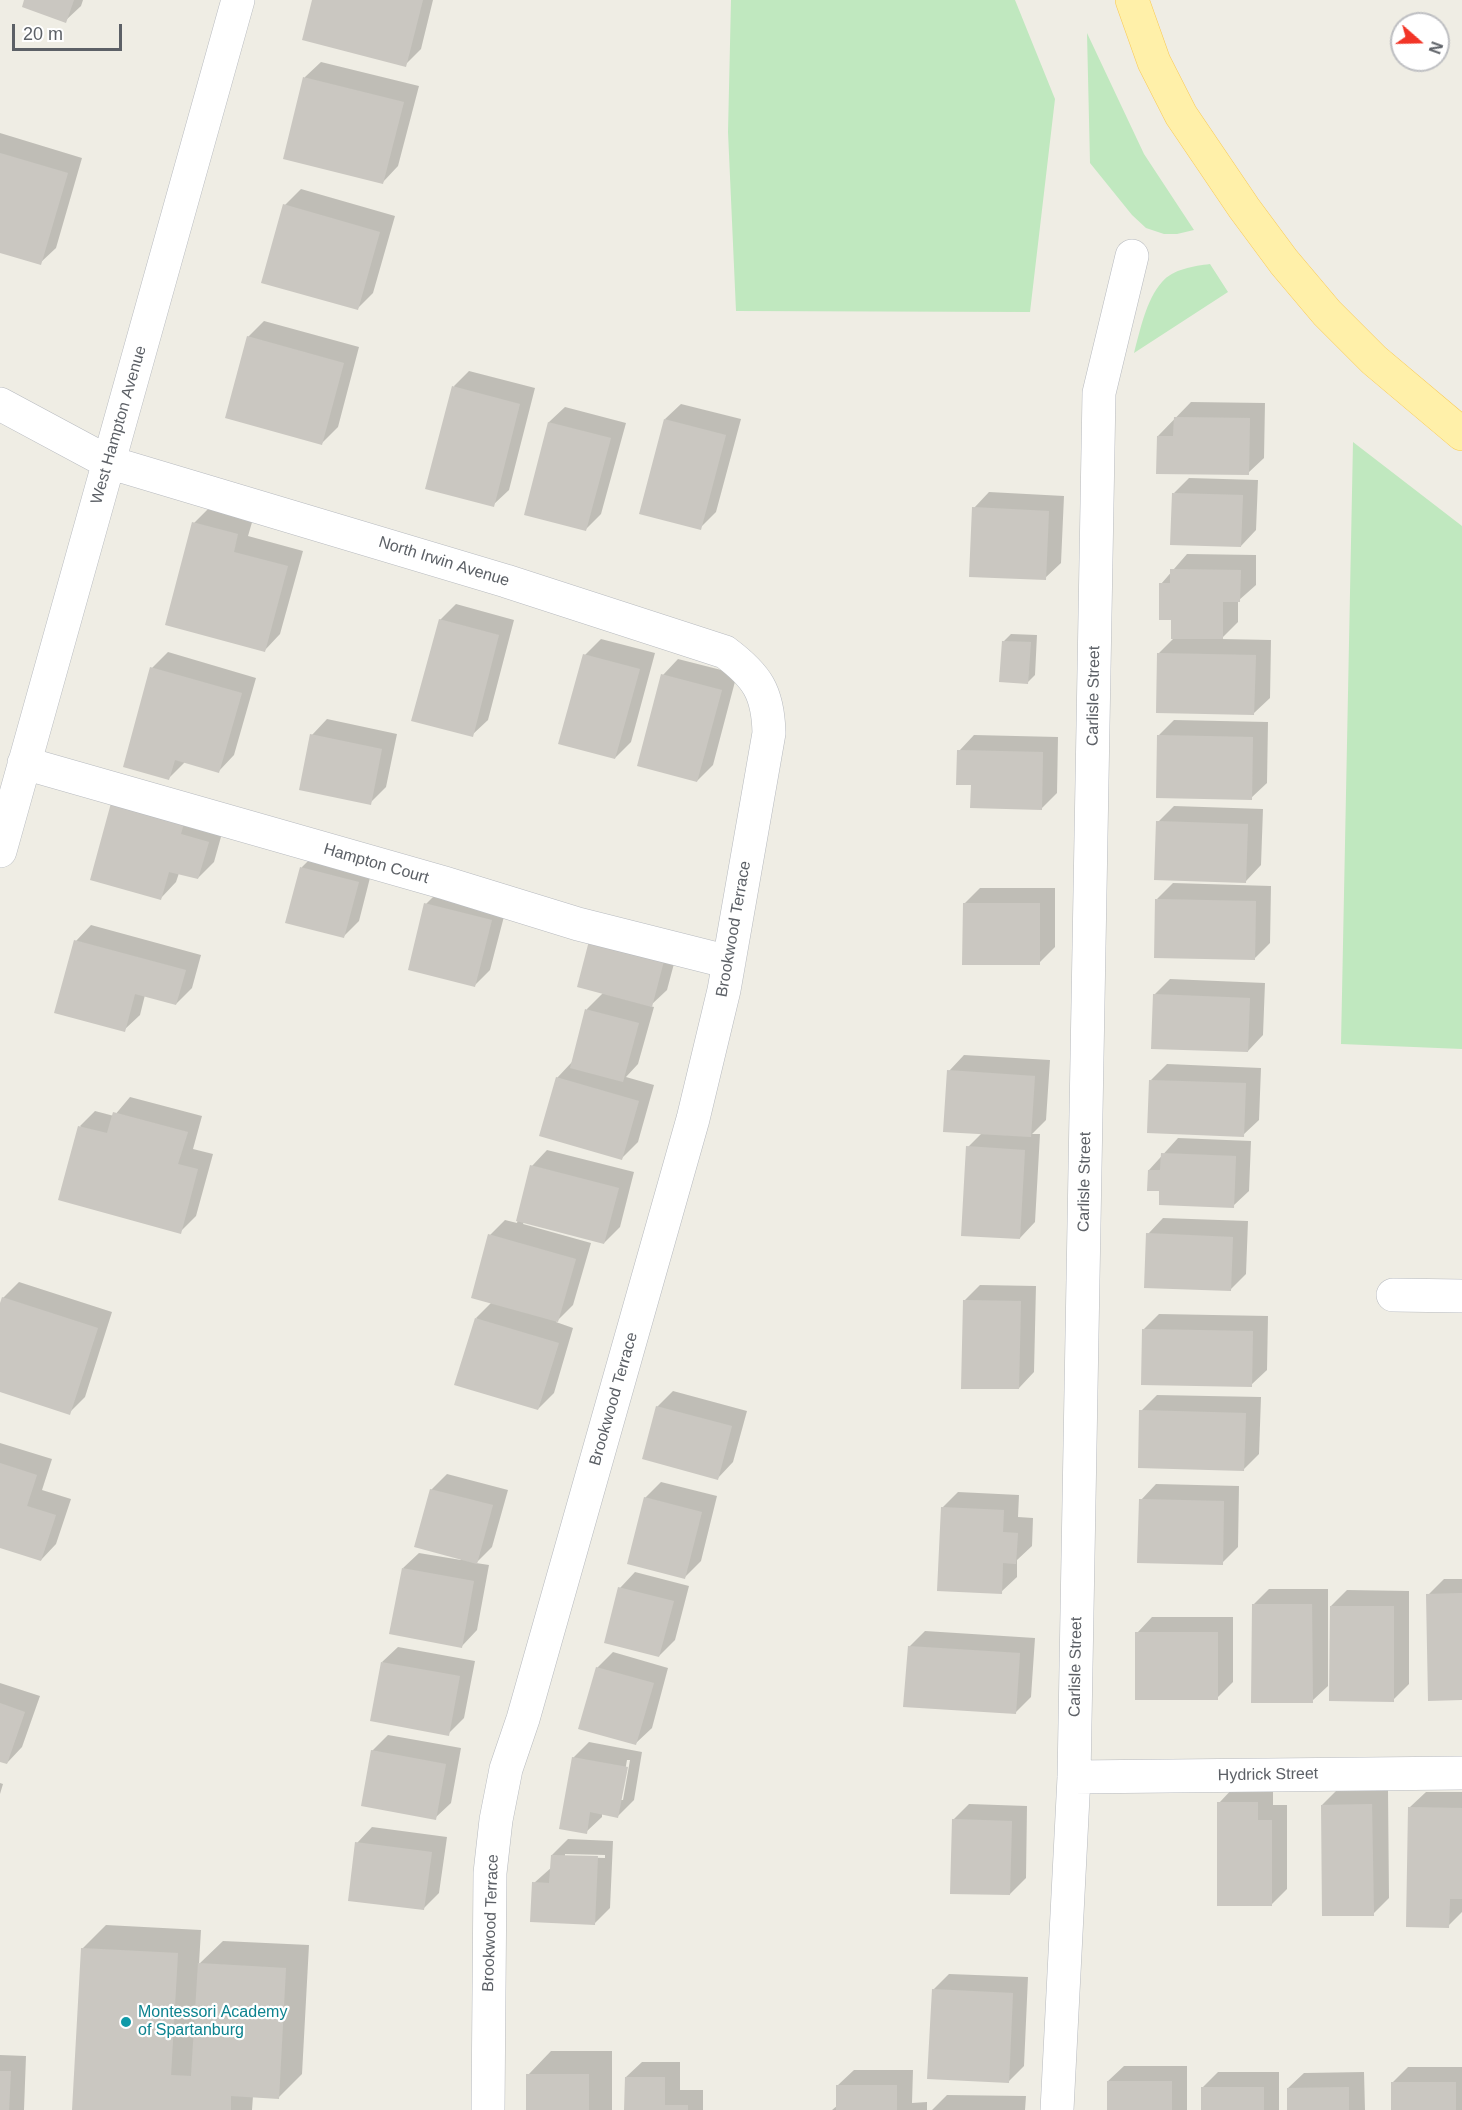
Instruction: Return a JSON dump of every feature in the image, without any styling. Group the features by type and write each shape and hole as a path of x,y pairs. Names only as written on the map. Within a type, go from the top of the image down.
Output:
{"main road":[{"path":"1132,0 1154,62 1181,115 1284,262 1327,313 1374,360 1462,434"}],"street":[{"name":"West Hampton Avenue","path":"0,851 238,0"},
{"name":"Carlisle Street","path":"1057,2110 1074,1777 1100,393 1132,256"},
{"name":"North Irwin Avenue","path":"0,404 108,462 506,580 725,652 747,668 762,691"},
{"name":"Brookwood Terrace","path":"488,2110 490,1873 496,1820 506,1769 529,1696 693,1119 729,962 769,733 768,711 762,691"},
{"name":"Hampton Court","path":"24,763 445,883 578,924 729,962"},
{"path":"1393,1295 1462,1296"},
{"name":"Hydrick Street","path":"1074,1777 1462,1773"}],"green space":[{"path":"731,0 1015,0 1055,99 1030,312 736,311 728,132"},
{"path":"1087,33 1144,154 1194,230 1164,234 1146,228 1132,215 1090,163"},
{"path":"1210,264 1228,292 1134,353 1141,326 1156,289 1178,271"},
{"path":"1353,442 1462,526 1462,1049 1341,1044"}],"building":[{"path":"24,0 74,0 66,23 22,7"},
{"path":"312,0 423,0 406,67 302,40"},
{"path":"303,77 404,102 383,184 283,159"},
{"path":"0,153 68,173 41,265 0,253"},
{"path":"283,204 380,232 358,310 261,283"},
{"path":"247,336 344,363 322,445 225,418"},
{"path":"452,386 520,404 494,507 425,489"},
{"path":"1174,417 1250,418 1249,475 1156,474 1157,436 1173,436"},
{"path":"664,419 726,435 701,530 639,514"},
{"path":"548,422 611,438 586,531 524,515"},
{"path":"1172,493 1243,495 1241,547 1170,545"},
{"path":"972,507 1049,511 1046,580 969,577"},
{"path":"192,522 238,534 234,552 288,566 265,652 165,625"},
{"path":"1170,569 1241,570 1240,602 1223,602 1223,639 1171,639 1171,620 1159,620 1159,583 1170,583"},
{"path":"439,619 499,635 473,737 411,721"},
{"path":"1002,641 1031,642 1028,684 999,682"},
{"path":"1157,653 1256,655 1254,715 1156,713"},
{"path":"583,654 640,669 615,759 558,744"},
{"path":"150,667 242,693 219,773 175,760 169,780 123,767"},
{"path":"661,674 722,690 697,782 637,766"},
{"path":"310,734 382,749 371,805 299,790"},
{"path":"1157,735 1253,737 1252,800 1156,798"},
{"path":"957,750 1043,752 1042,810 970,808 971,785 956,785"},
{"path":"111,803 184,823 181,834 209,842 198,879 169,872 161,900 90,880"},
{"path":"1156,821 1248,824 1246,883 1154,880"},
{"path":"300,867 359,882 344,938 285,923"},
{"path":"1155,899 1256,901 1255,960 1154,958"},
{"path":"424,903 492,920 475,987 408,970"},
{"path":"963,903 1040,903 1040,965 962,965"},
{"path":"590,937 665,957 652,1007 577,987"},
{"path":"74,940 186,970 176,1005 135,994 125,1032 54,1013"},
{"path":"1153,994 1250,998 1248,1052 1151,1049"},
{"path":"585,1009 639,1023 623,1082 570,1068"},
{"path":"947,1070 1035,1076 1031,1137 943,1132"},
{"path":"556,1077 639,1101 622,1160 539,1136"},
{"path":"1149,1080 1246,1083 1244,1137 1147,1133"},
{"path":"113,1112 188,1132 178,1164 198,1169 181,1234 58,1200 78,1126 107,1133"},
{"path":"966,1146 1025,1150 1020,1239 961,1236"},
{"path":"1161,1153 1236,1156 1234,1208 1159,1205 1159,1191 1147,1191 1148,1170 1160,1170"},
{"path":"530,1165 619,1188 604,1244 516,1221"},
{"path":"1146,1233 1233,1237 1231,1291 1144,1288"},
{"path":"488,1234 576,1259 558,1322 471,1298"},
{"path":"2,1297 98,1328 70,1415 0,1392 0,1303"},
{"path":"963,1300 1021,1301 1019,1389 961,1389"},
{"path":"475,1318 559,1343 538,1410 454,1385"},
{"path":"1142,1329 1253,1331 1252,1387 1141,1385"},
{"path":"656,1406 732,1426 718,1480 642,1459"},
{"path":"1139,1410 1246,1413 1244,1471 1138,1468"},
{"path":"0,1463 37,1475 27,1506 56,1515 41,1561 0,1548"},
{"path":"430,1489 493,1505 477,1564 414,1547"},
{"path":"644,1497 702,1512 685,1579 627,1564"},
{"path":"1139,1499 1224,1501 1223,1565 1137,1563"},
{"path":"941,1507 1004,1510 1003,1532 1018,1533 1016,1564 1003,1563 1002,1594 937,1591"},
{"path":"402,1568 474,1581 462,1648 389,1634"},
{"path":"618,1587 674,1601 659,1657 604,1643"},
{"path":"1462,1593 1462,1700 1428,1701 1426,1594"},
{"path":"1252,1604 1312,1604 1313,1703 1251,1703"},
{"path":"1330,1606 1394,1606 1394,1702 1329,1701"},
{"path":"1135,1632 1218,1632 1218,1700 1135,1700"},
{"path":"908,1646 1020,1653 1016,1714 903,1707"},
{"path":"381,1662 460,1676 449,1736 370,1721"},
{"path":"596,1667 654,1683 636,1745 578,1729"},
{"path":"0,1703 25,1712 7,1764 0,1762"},
{"path":"371,1750 446,1764 436,1820 361,1806"},
{"path":"572,1757 628,1767 618,1818 590,1812 587,1834 559,1829"},
{"path":"1217,1802 1258,1802 1258,1820 1272,1820 1272,1906 1217,1906"},
{"path":"1372,1804 1374,1916 1322,1916 1321,1805"},
{"path":"1408,1807 1462,1808 1462,1899 1450,1899 1449,1928 1406,1927"},
{"path":"952,1819 1012,1821 1010,1895 950,1894"},
{"path":"355,1842 432,1852 424,1910 348,1901"},
{"path":"551,1855 598,1856 595,1925 530,1922 532,1882 549,1883"},
{"name":"Montessori Academy of Spartanburg","path":"81,1948 178,1953 171,2075 191,2076 198,1963 286,1968 279,2099 231,2096 231,2110 72,2110"},
{"path":"932,1989 1013,1993 1009,2083 927,2079"},
{"path":"0,2071 11,2071 9,2110 0,2110"},
{"path":"526,2074 589,2074 589,2110 526,2110"},
{"path":"625,2077 665,2077 665,2105 688,2105 688,2110 624,2110"},
{"path":"1107,2081 1172,2081 1172,2110 1107,2110"},
{"path":"1391,2082 1456,2082 1456,2110 1391,2110"},
{"path":"836,2085 897,2085 897,2110 836,2110"},
{"path":"1201,2087 1264,2087 1264,2110 1201,2110"},
{"path":"1349,2087 1349,2110 1287,2110 1287,2088"}],"place":[{"name":"Montessori Academy of Spartanburg","path":"126,2022"}]}
